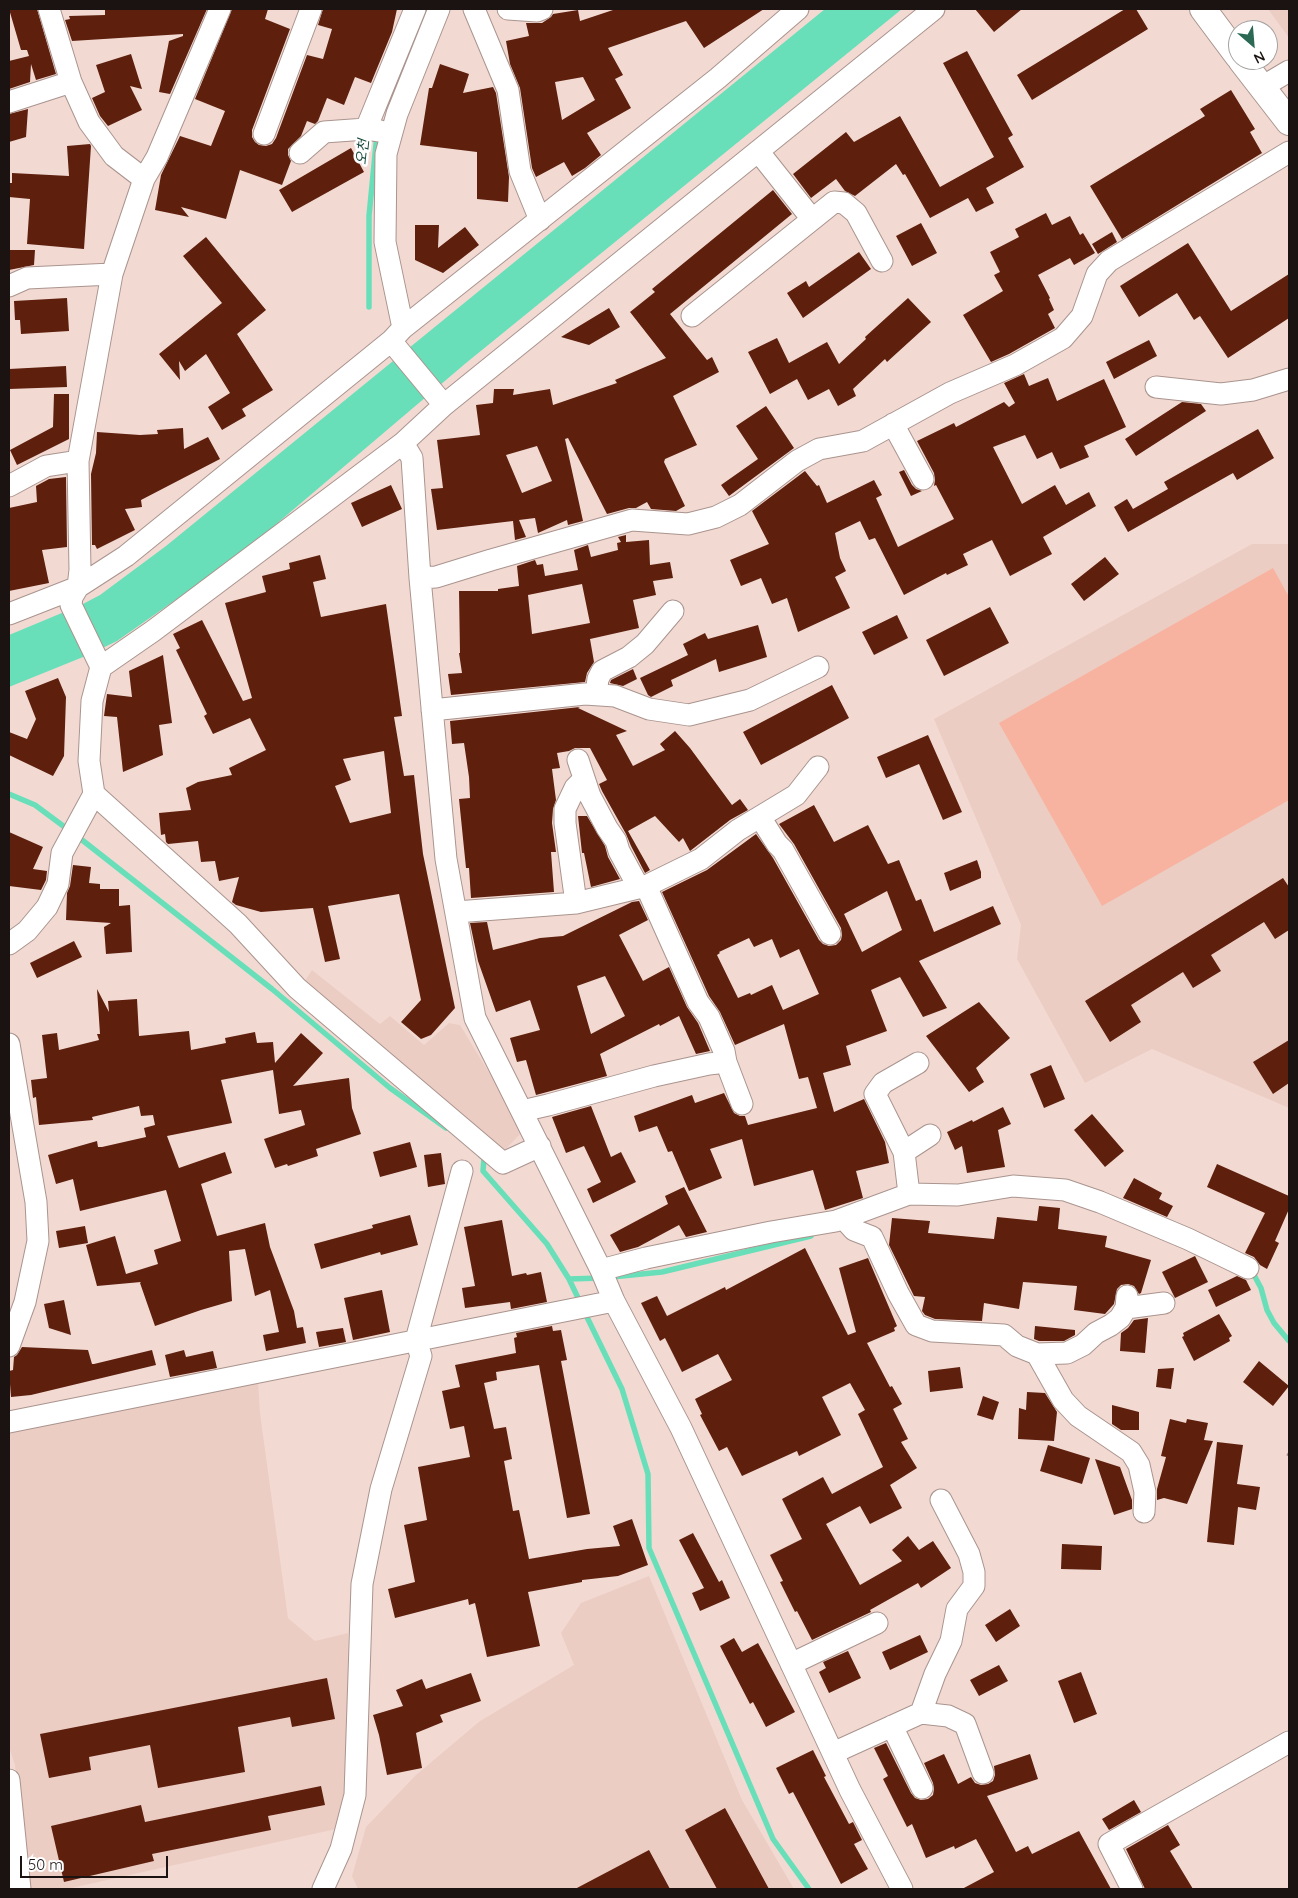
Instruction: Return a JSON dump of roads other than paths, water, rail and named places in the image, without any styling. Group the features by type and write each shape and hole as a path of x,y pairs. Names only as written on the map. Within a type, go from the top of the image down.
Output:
{"main road":[{"path":"1204,9 1228,42"},
{"path":"1249,70 1289,122"}],"street":[{"path":"49,9 72,82 89,122 114,156 144,179"},
{"path":"9,944 27,931 47,907 58,884 62,853 90,801 89,761 92,701 99,662 74,596 80,570 78,461 112,274 144,179 157,157 220,9"},
{"path":"264,134 311,9"},
{"path":"415,9 378,131 386,154 385,242 398,340 439,398"},
{"path":"300,153 324,132 378,131 397,114 439,9"},
{"path":"474,9 508,90 520,171 540,220"},
{"path":"508,9 537,11 542,9"},
{"path":"9,614 74,596 398,340 540,220 718,78 798,9"},
{"path":"99,662 161,625 403,444 439,398 758,151 934,9"},
{"path":"1262,86 1289,71"},
{"path":"9,102 72,82"},
{"path":"758,151 812,219"},
{"path":"420,578 436,577 632,520 688,524 716,518 740,505 797,461 819,449 863,441 950,393 1015,365 1063,338 1082,316 1097,274 1109,261 1289,152"},
{"path":"692,316 834,202 844,202 856,213 882,261"},
{"path":"9,286 27,278 112,274"},
{"path":"1156,387 1221,394 1253,390 1289,379"},
{"path":"893,424 922,479"},
{"path":"403,444 412,458 420,578 446,859 475,1018 540,1146 604,1286 681,1428 833,1753 902,1889"},
{"path":"11,479 46,466 78,461"},
{"path":"596,694 598,679 602,671 629,657 645,644 674,611"},
{"path":"432,710 596,694 615,696 648,709 689,714 750,700 818,667"},
{"path":"456,912 576,903 642,887 701,859 738,830 796,795 818,767"},
{"path":"576,903 565,823 565,809 581,769 590,796 606,828 616,841 619,852 642,887 698,1002 709,1017 724,1051 726,1062 742,1104"},
{"path":"90,801 238,924 297,988 503,1163 540,1146"},
{"path":"760,817 777,844 784,850 830,934"},
{"path":"9,1044 36,1202 38,1241 25,1302 9,1346"},
{"path":"522,1110 548,1106 664,1074 726,1062"},
{"path":"909,1194 904,1152 875,1094 883,1083 918,1063"},
{"path":"904,1152 930,1136"},
{"path":"323,1889 341,1849 355,1796 362,1584 380,1489 421,1356 416,1340 462,1171"},
{"path":"9,1422 569,1310 646,1258 848,1224 909,1194 958,1194 1012,1186 1066,1190 1100,1202 1188,1239 1248,1268"},
{"path":"848,1224 872,1237 898,1293 916,1325 932,1331 1004,1335 1017,1346 1037,1354 1067,1353 1120,1318 1126,1302 1164,1303"},
{"path":"1037,1354 1063,1400 1078,1416 1132,1452 1138,1465 1145,1492 1144,1512"},
{"path":"921,1713 951,1641 957,1609 974,1586 974,1572 969,1554 942,1500"},
{"path":"792,1664 877,1623"},
{"path":"833,1753 921,1713 948,1716 965,1724 983,1773"},
{"path":"892,1726 922,1788"},
{"path":"1132,1889 1109,1844 1289,1742"},
{"path":"9,1780 20,1889"}],"waterway":[{"name":"오천","path":"369,307 369,216 377,134"},
{"path":"9,794 35,805 70,831"},
{"path":"77,836 272,989 390,1088 446,1128"},
{"path":"481,1156 484,1158 483,1171 547,1244 569,1279 580,1302"},
{"path":"612,1277 662,1272 811,1236"},
{"path":"1250,1273 1254,1275 1261,1288 1267,1310 1274,1323 1289,1341"},
{"path":"569,1279 601,1278"},
{"path":"584,1311 622,1389 648,1474 649,1548 773,1839 809,1889"}]}
